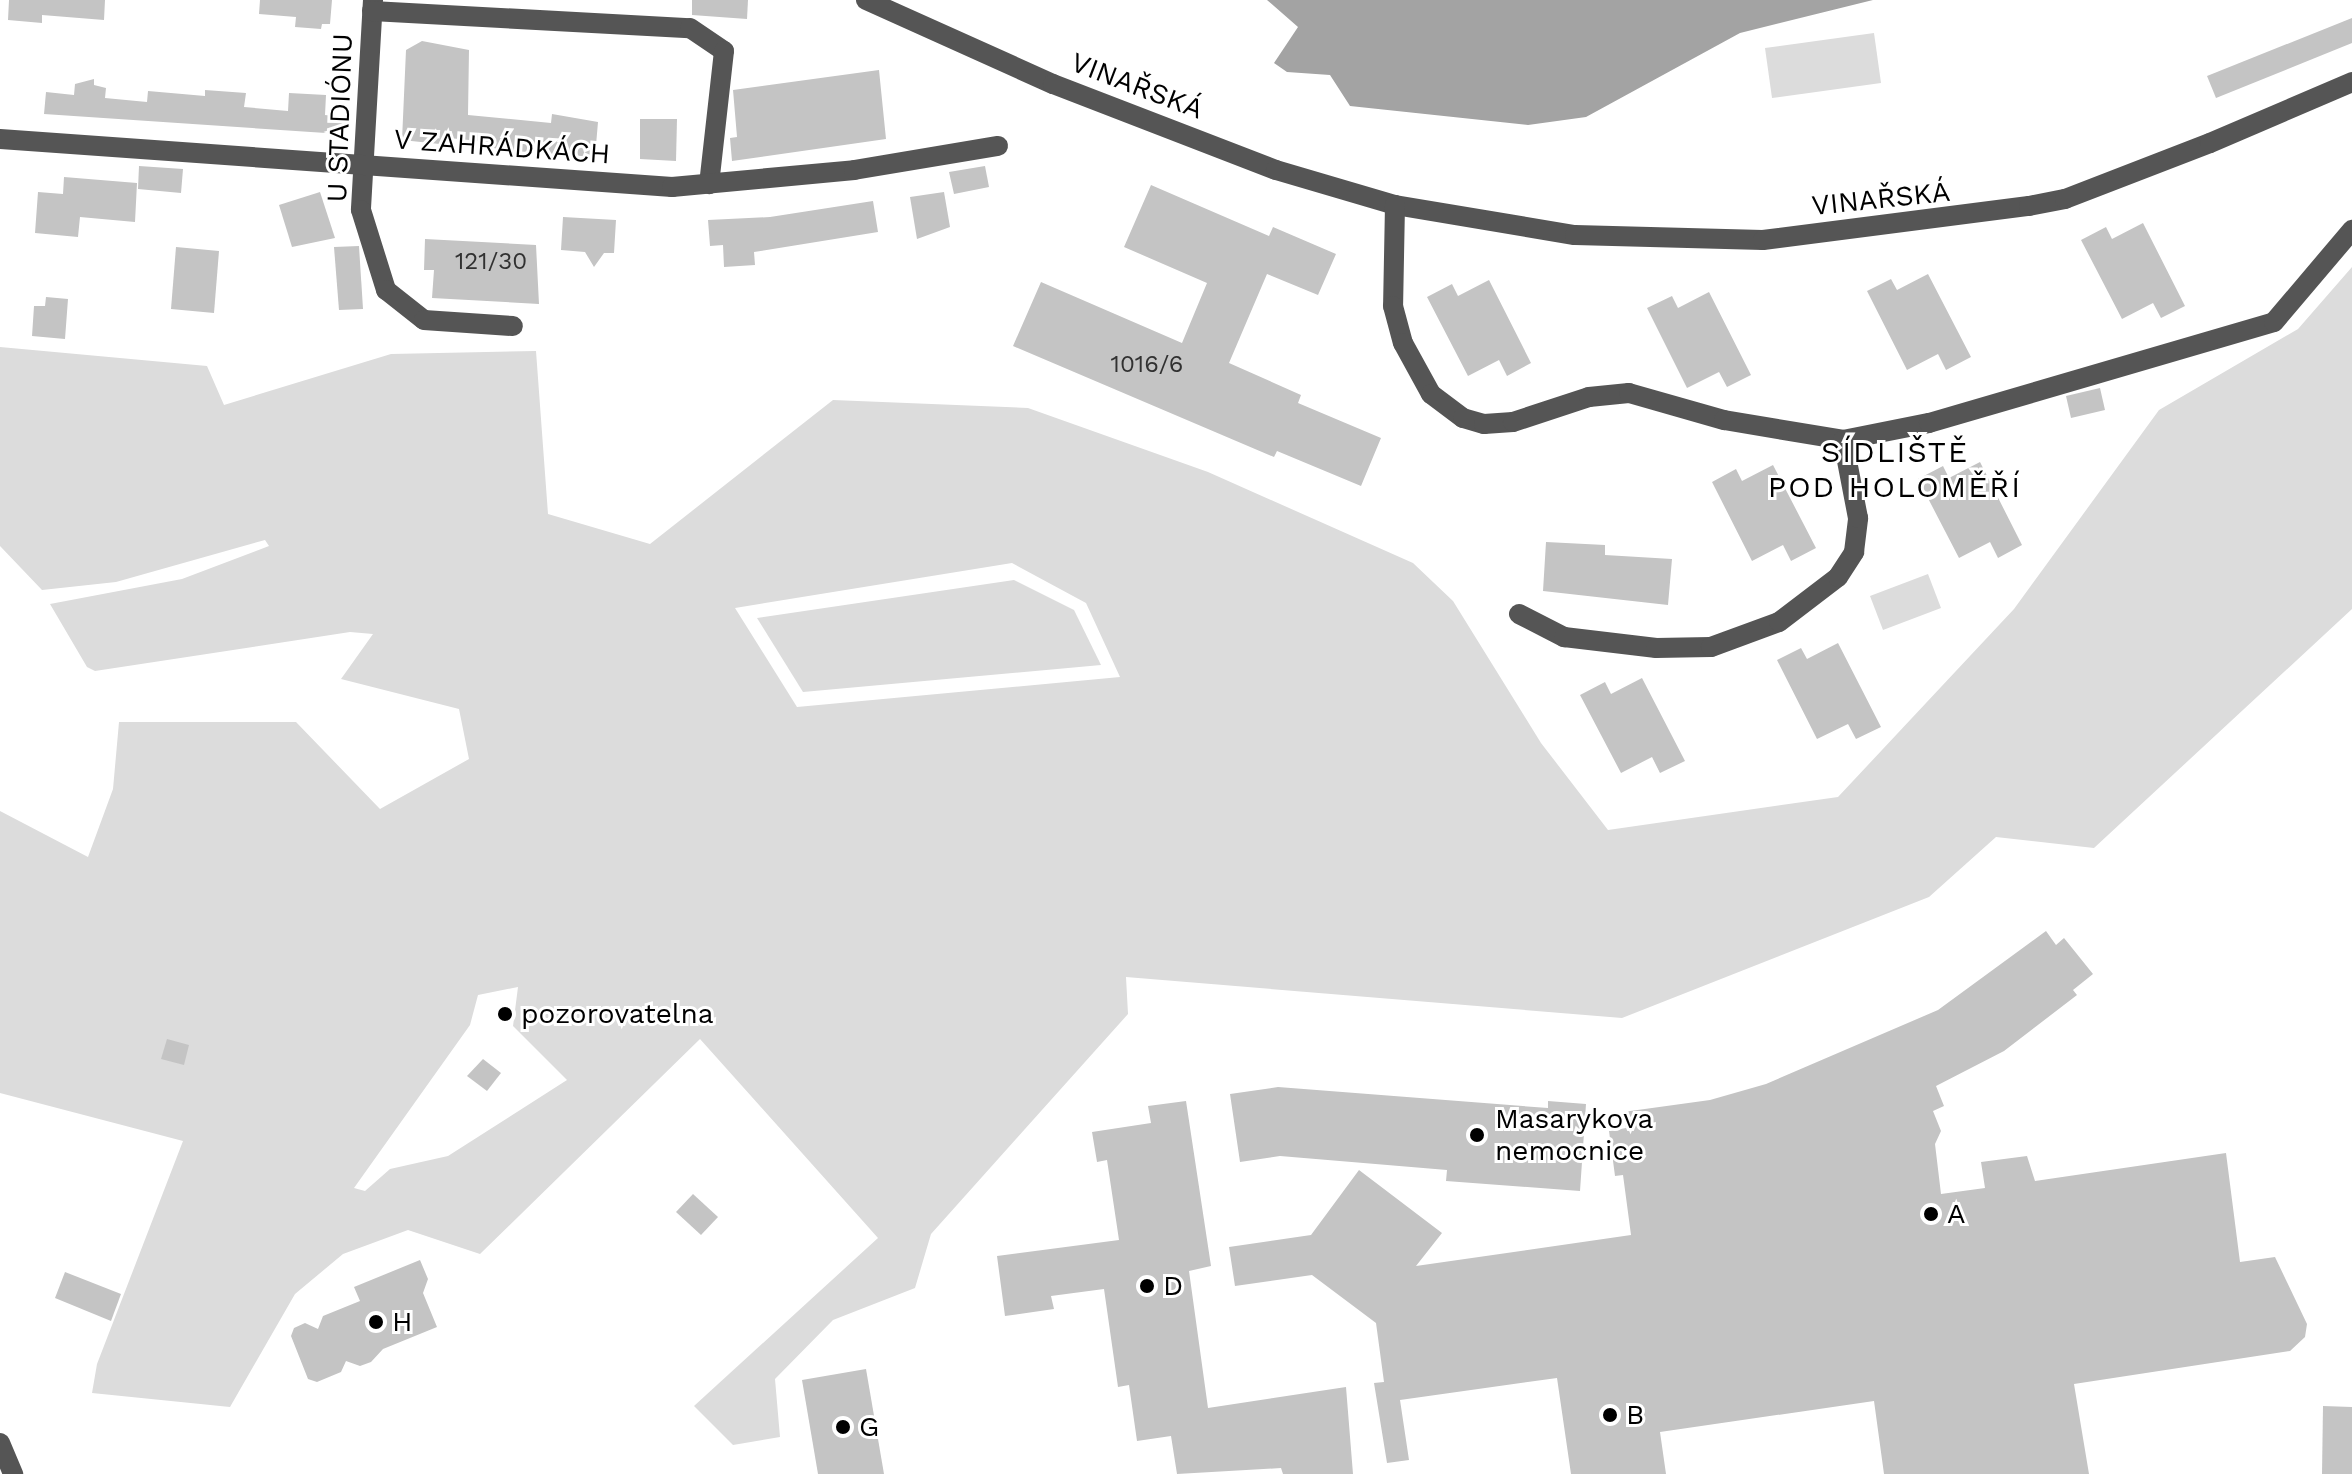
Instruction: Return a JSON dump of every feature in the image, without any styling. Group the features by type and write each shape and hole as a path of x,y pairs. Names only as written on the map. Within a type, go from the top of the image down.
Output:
{"street":[{"name":"VINAŘSKÁ","path":"866,0 1053,84 1276,170 1395,205 1575,235 1749,240 1966,218 2065,199 2352,82"},
{"path":"372,5 690,28 724,51 709,184"},
{"name":"U STADIÓNU","path":"372,5 361,210 386,290 424,320 513,326"},
{"name":"V ZAHRÁDKÁCH","path":"0,139 672,187 854,170 998,146"},
{"path":"1395,205 1393,306 1403,343 1431,394 1463,418 1484,424 1513,422 1589,397 1629,393 1724,420 1843,440 1929,423 2274,322 2352,230"},
{"path":"1519,614 1564,637 1656,648 1711,647 1779,622 1838,577 1854,552 1858,518 1843,440"},
{"path":"0,1443 13,1474"}],"shaded area":[{"path":"1267,0 1873,0 1740,33 1586,117 1528,125 1350,106 1330,75 1287,72 1274,63 1298,27"},
{"path":"1874,33 1881,83 1772,98 1765,48"},
{"path":"2352,267 2352,609 2094,848 1996,837 1929,897 1622,1018 1126,977 1128,1014 931,1234 915,1288 833,1320 775,1379 780,1437 733,1445 694,1406 878,1238 700,1039 480,1254 408,1230 343,1254 295,1294 230,1407 92,1393 97,1364 183,1141 0,1093 0,811 88,857 113,789 119,722 296,722 380,809 469,759 459,709 341,679 373,634 350,632 95,671 87,667 50,604 182,579 269,546 265,540 116,582 42,590 0,546 0,347 207,366 224,405 391,354 536,351 548,514 650,544 833,400 1028,408 1208,472 1413,563 1453,601 1541,743 1608,830 1838,797 2014,609 2159,410 2298,329","holes":["1012,563 1086,603 1120,677 797,707 735,608","518,987 513,1026 567,1080 448,1156 390,1169 365,1191 354,1188 470,1025 478,995"]},
{"path":"1928,574 1941,608 1883,630 1870,596"},
{"path":"1014,580 1074,610 1101,665 803,692 757,618"}],"building":[{"path":"9,0 105,0 104,20 42,15 42,23 8,20"},
{"path":"260,0 332,0 330,24 322,24 321,29 295,27 296,17 259,14"},
{"path":"692,0 748,0 747,19 692,15"},
{"path":"2352,18 2352,43 2216,98 2207,76"},
{"path":"422,41 469,50 468,115 551,123 552,114 598,122 595,157 503,150 489,147 489,142 449,138 449,145 402,140 406,50"},
{"path":"879,70 886,139 732,161 730,138 737,137 733,90"},
{"path":"94,79 94,85 106,88 105,98 147,102 148,91 205,96 205,90 246,93 244,107 288,111 289,93 326,95 325,115 343,117 341,134 44,114 46,92 74,95 75,84"},
{"path":"640,119 677,119 676,161 640,159"},
{"path":"139,166 183,169 181,193 138,189"},
{"path":"985,166 989,187 954,194 949,172"},
{"path":"64,177 137,183 135,222 80,217 78,237 35,233 38,192 63,194"},
{"path":"1151,185 1269,236 1273,227 1336,254 1318,295 1267,274 1229,363 1301,395 1298,403 1381,438 1361,486 1277,451 1274,457 1013,346 1041,282 1182,343 1207,283 1124,247"},
{"path":"320,192 335,238 292,247 279,205"},
{"path":"944,192 950,227 917,239 910,197"},
{"path":"873,201 878,232 754,252 755,265 724,267 723,245 710,246 708,220 770,217"},
{"path":"563,217 616,220 614,253 604,253 594,267 585,252 561,250"},
{"path":"2143,223 2185,306 2161,318 2153,303 2122,319 2081,240 2106,227 2112,239"},
{"path":"425,239 536,245 539,304 432,298 434,270 424,270"},
{"path":"359,246 363,309 339,310 334,247"},
{"path":"176,247 219,251 214,313 171,309"},
{"path":"1928,274 1971,357 1946,370 1938,354 1907,370 1867,291 1891,279 1897,290"},
{"path":"1489,280 1531,363 1507,376 1499,360 1468,376 1427,297 1452,284 1458,296"},
{"path":"1709,292 1751,375 1727,387 1719,372 1687,388 1647,308 1672,296 1678,308"},
{"path":"46,297 68,299 65,339 32,336 34,306 45,306"},
{"path":"2100,388 2105,410 2071,418 2066,396"},
{"path":"1980,462 2022,545 1998,558 1990,542 1959,558 1918,479 1943,466 1949,478"},
{"path":"1773,465 1816,548 1791,561 1783,545 1752,561 1712,482 1736,469 1742,481"},
{"path":"1546,542 1605,545 1605,555 1672,559 1668,605 1543,591"},
{"path":"1838,643 1881,727 1856,739 1848,724 1817,739 1777,660 1801,648 1807,659"},
{"path":"1642,678 1685,761 1660,773 1652,757 1621,773 1580,695 1605,682 1611,694"},
{"name":"A","path":"2046,931 2056,945 2064,938 2093,974 2073,990 2077,995 2004,1051 1936,1086 1944,1106 1933,1111 1941,1131 1935,1144 1941,1194 1985,1188 1981,1162 2027,1156 2035,1181 2226,1153 2240,1262 2275,1257 2307,1324 2305,1337 2290,1351 2074,1384 2089,1474 1884,1474 1874,1401 1660,1432 1666,1474 1571,1474 1557,1378 1400,1400 1409,1460 1387,1463 1374,1383 1384,1382 1376,1323 1312,1275 1235,1286 1229,1247 1311,1235 1359,1170 1442,1233 1416,1266 1631,1235 1623,1175 1615,1176 1609,1131 1626,1128 1623,1112 1710,1100 1766,1084 1938,1010"},
{"path":"167,1039 189,1045 184,1065 161,1059"},
{"path":"483,1059 501,1073 487,1091 467,1076"},
{"path":"1278,1087 1548,1108 1548,1101 1586,1104 1580,1191 1446,1181 1447,1170 1280,1156 1240,1162 1230,1094"},
{"name":"D","path":"1186,1101 1211,1266 1189,1271 1208,1408 1346,1387 1353,1474 1283,1474 1281,1468 1177,1474 1171,1436 1137,1441 1129,1385 1118,1387 1104,1289 1051,1296 1054,1309 1005,1316 997,1256 1119,1240 1107,1160 1097,1162 1092,1132 1151,1123 1148,1106"},
{"path":"693,1194 718,1217 701,1235 676,1212"},
{"name":"H","path":"420,1260 428,1279 423,1293 437,1327 383,1349 371,1362 360,1366 346,1361 341,1372 317,1382 308,1379 291,1336 294,1328 305,1323 318,1329 323,1316 360,1301 354,1287"},
{"path":"65,1272 121,1294 111,1321 55,1298"},
{"name":"G","path":"866,1369 884,1474 818,1474 802,1380"},
{"path":"2323,1406 2352,1407 2352,1474 2322,1474"}],"place":[{"name":"pozorovatelna","path":"505,1014"},
{"name":"Masarykova nemocnice","path":"1477,1135"},
{"name":"A","path":"1931,1214"},
{"name":"D","path":"1147,1286"},
{"name":"H","path":"376,1322"},
{"name":"B","path":"1610,1415"},
{"name":"G","path":"843,1427"}],"district":[{"name":"SÍDLIŠTĚ POD HOLOMĚŘÍ","path":"1895,469"}]}
